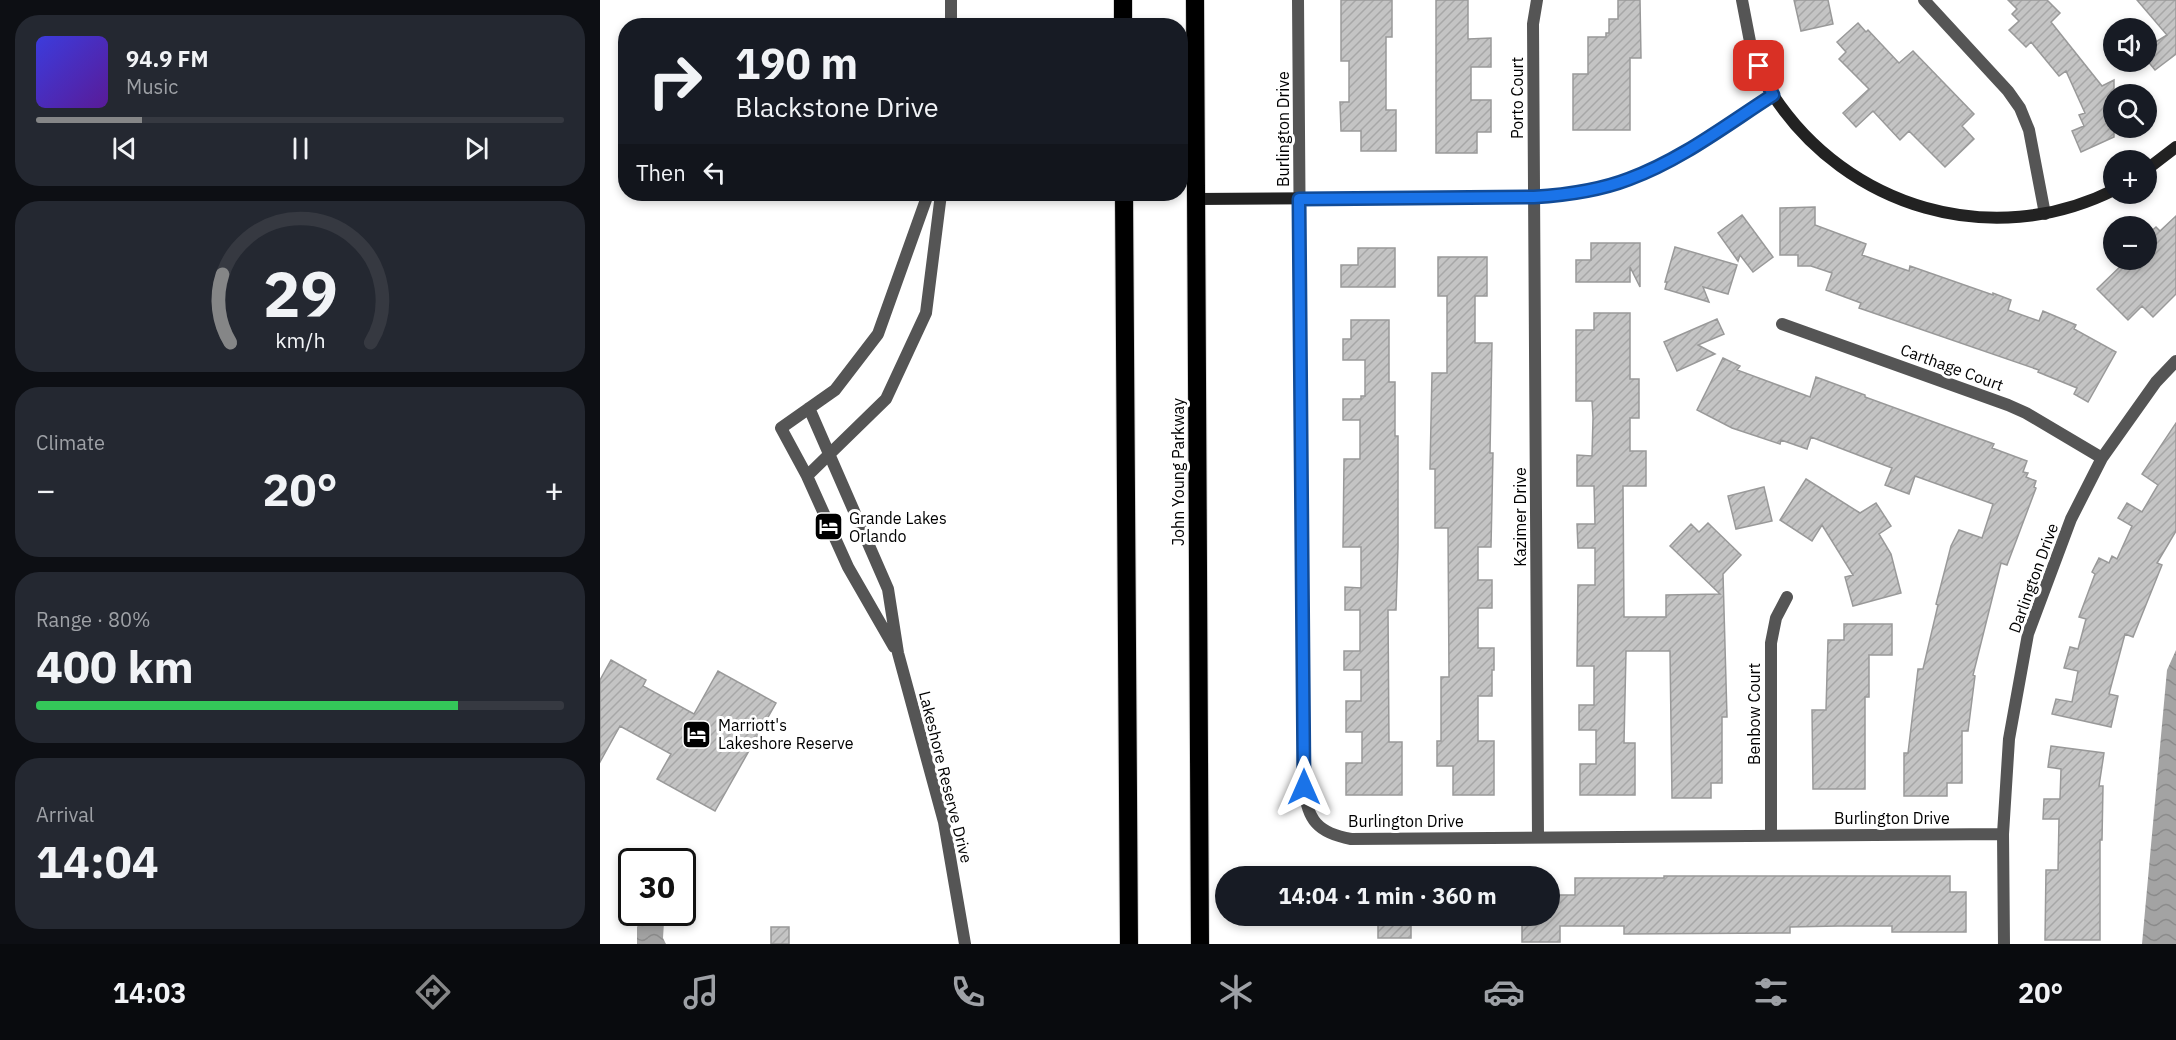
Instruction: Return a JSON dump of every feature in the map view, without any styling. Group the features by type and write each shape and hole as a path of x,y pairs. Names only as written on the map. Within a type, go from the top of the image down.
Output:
{"highway":[{"path":"1123,0 1123,18"},
{"name":"John Young Parkway","path":"1195,0 1200,944"},
{"path":"1124,201 1129,944"}],"street":[{"path":"951,0 951,18"},
{"name":"Burlington Drive","path":"1299,0 1304,775 1307,808 1311,817 1331,834 1351,839 2003,834"},
{"name":"Porto Court","path":"1534,197 1533,24 1537,0"},
{"path":"1742,0 1752,52 1773,95 1796,127 1824,154 1858,179 1887,194 1919,206 1962,215 2004,218 2045,214 2079,205 2103,195"},
{"path":"1924,0 2008,91 2020,108 2029,130 2045,214"},
{"path":"1196,199 1534,197 1591,190 1619,183 1687,151 1773,95"},
{"path":"2157,162 2176,147"},
{"name":"Kazimer Drive","path":"1534,197 1538,837"},
{"path":"809,408 835,390 878,334 926,201"},
{"path":"807,476 886,399 926,313 940,201"},
{"name":"Carthage Court","path":"1782,324 2008,405 2026,413 2102,458"},
{"name":"Darlington Drive","path":"2004,944 2003,834 2009,739 2028,634 2071,519 2102,458 2156,382 2176,362"},
{"name":"Lakeshore Reserve Drive","path":"898,653 848,567 807,476 782,428 809,408 888,589 898,653 944,822 965,944"},
{"name":"Benbow Court","path":"1771,835 1771,643 1776,618 1787,597"}],"water":[{"path":"2176,650 2176,944 2142,944 2167,670"},
{"path":"664,926 663,938 666,944 637,944 637,927"}],"building":[{"path":"1341,0 1392,0 1392,37 1386,37 1386,110 1396,110 1396,151 1361,151 1361,131 1341,131 1340,102 1349,102 1349,61 1341,61"},
{"path":"1436,0 1468,0 1468,39 1491,38 1491,67 1471,67 1471,100 1491,100 1491,132 1477,132 1477,153 1436,153"},
{"path":"1618,0 1640,0 1641,58 1630,58 1630,130 1573,130 1573,74 1588,74 1588,37 1606,37 1606,33 1609,33 1609,19 1618,19"},
{"path":"1794,0 1828,0 1833,24 1801,31"},
{"path":"2008,0 2047,0 2060,13 2051,22 2103,86 2103,138 2112,138 2081,152 2072,131 2084,126 2079,115 2085,113 2066,71 2059,76 2031,42 2026,47 2009,30 2019,21 2012,14 2017,9"},
{"path":"2137,0 2176,0 2176,54 2157,68 2157,41 2167,35 2157,23 2157,18 2152,18"},
{"path":"1858,23 1866,32 1868,30 1899,63 1913,51 1974,114 1962,126 1974,139 1945,167 1909,131 1900,140 1873,111 1856,127 1843,113 1869,89 1839,59 1846,52 1837,42"},
{"path":"1815,207 1815,225 1866,244 1862,255 1909,271 1910,266 1993,295 1993,293 2011,300 2008,310 2039,321 2043,311 2076,325 2074,329 2116,352 2088,402 2074,394 2077,388 2038,372 2039,370 1859,308 1861,303 1826,290 1832,273 1811,266 1798,266 1798,255 1780,255 1780,208"},
{"path":"1742,215 1773,257 1753,272 1740,255 1738,261 1718,233"},
{"path":"2176,216 2176,294 2153,317 2142,306 2128,320 2097,289 2117,270 2157,270 2157,228 2160,231"},
{"path":"1591,243 1640,243 1640,287 1630,267 1630,282 1576,282 1576,260 1591,260"},
{"path":"1675,247 1737,265 1728,294 1703,287 1709,302 1665,289"},
{"path":"1358,248 1395,248 1395,287 1341,287 1341,265 1358,265"},
{"path":"1438,257 1487,257 1487,296 1475,296 1475,343 1492,343 1491,547 1478,547 1478,580 1492,580 1492,608 1478,608 1478,648 1494,648 1494,670 1492,670 1492,696 1478,696 1478,741 1494,741 1494,795 1453,795 1453,766 1437,766 1437,741 1441,741 1441,677 1449,677 1448,528 1435,528 1435,469 1430,469 1432,373 1447,373 1447,296 1438,296"},
{"path":"1594,313 1630,313 1630,379 1639,379 1639,418 1630,418 1630,451 1646,451 1646,486 1623,486 1624,617 1666,617 1666,595 1720,594 1670,546 1691,524 1699,532 1708,523 1741,555 1723,574 1727,717 1722,717 1722,783 1711,783 1711,798 1672,798 1670,651 1626,651 1624,743 1635,743 1635,795 1580,795 1580,764 1596,764 1596,730 1579,730 1579,705 1594,705 1594,666 1577,666 1578,585 1595,585 1595,548 1578,548 1577,524 1595,524 1594,486 1577,486 1577,455 1592,456 1593,418 1592,401 1576,401 1576,330 1594,330"},
{"path":"1717,319 1724,334 1698,345 1715,354 1677,371 1664,342"},
{"path":"1351,320 1389,320 1389,382 1395,382 1395,436 1398,436 1398,547 1396,610 1388,610 1389,742 1402,742 1402,795 1346,795 1346,763 1362,763 1362,732 1346,732 1346,701 1361,701 1361,670 1344,670 1344,651 1360,651 1360,610 1345,610 1345,587 1361,588 1361,547 1343,547 1344,459 1360,459 1360,420 1343,420 1343,399 1361,399 1361,396 1365,396 1365,360 1343,360 1343,339 1351,339"},
{"path":"1723,358 1740,366 1737,370 1810,397 1816,377 1994,444 1992,448 2027,461 2023,472 2028,473 2026,477 2036,481 2034,487 2036,488 2007,565 2001,563 1973,675 1975,676 1968,731 1962,731 1962,783 1947,783 1947,796 1904,796 1904,753 1908,753 1918,669 1923,669 1951,546 1959,530 1982,538 1993,504 1915,476 1909,494 1885,485 1892,468 1811,437 1807,449 1781,440 1780,444 1732,428 1697,410"},
{"path":"2176,423 2176,531 2157,563 2162,565 2133,637 2125,634 2109,694 2118,696 2111,727 2052,714 2056,699 2072,702 2078,671 2064,668 2070,647 2078,649 2086,619 2079,617 2095,574 2092,572 2099,558 2109,563 2112,556 2117,559 2132,526 2118,518 2127,503 2142,512 2158,485 2142,474"},
{"path":"1806,479 1860,513 1876,503 1891,526 1879,534 1891,554 1901,593 1853,606 1845,577 1853,575 1822,525 1812,541 1780,520"},
{"path":"1764,487 1772,521 1736,529 1728,496"},
{"path":"1844,624 1892,624 1892,655 1869,655 1869,697 1865,697 1865,789 1813,789 1812,710 1826,710 1828,640 1844,640"},
{"name":"Marriott's Lakeshore Reserve","path":"611,660 646,680 643,686 694,714 718,671 776,703 715,811 657,779 671,754 620,726 600,762 600,680"},
{"path":"2051,746 2104,753 2099,786 2103,786 2102,840 2100,840 2100,940 2045,940 2046,870 2058,870 2059,819 2043,819 2044,799 2060,799 2061,769 2048,767"},
{"path":"1664,876 1950,876 1950,892 1966,892 1966,932 1892,932 1892,926 1838,926 1790,927 1790,933 1624,934 1624,926 1560,926 1560,895 1575,895 1575,878 1664,878"},
{"path":"1378,926 1411,926 1411,938 1378,938"},
{"path":"1522,926 1560,926 1560,942 1522,942"},
{"path":"771,927 789,927 789,944 771,944"}],"place":[{"name":"Grande Lakes Orlando","path":"828,527"},
{"name":"Marriott's Lakeshore Reserve","path":"697,734"}],"route":[{"path":"1304,787 1299,199 1534,197 1572,194 1610,186 1648,171 1687,151 1773,95 1759,66"}]}
